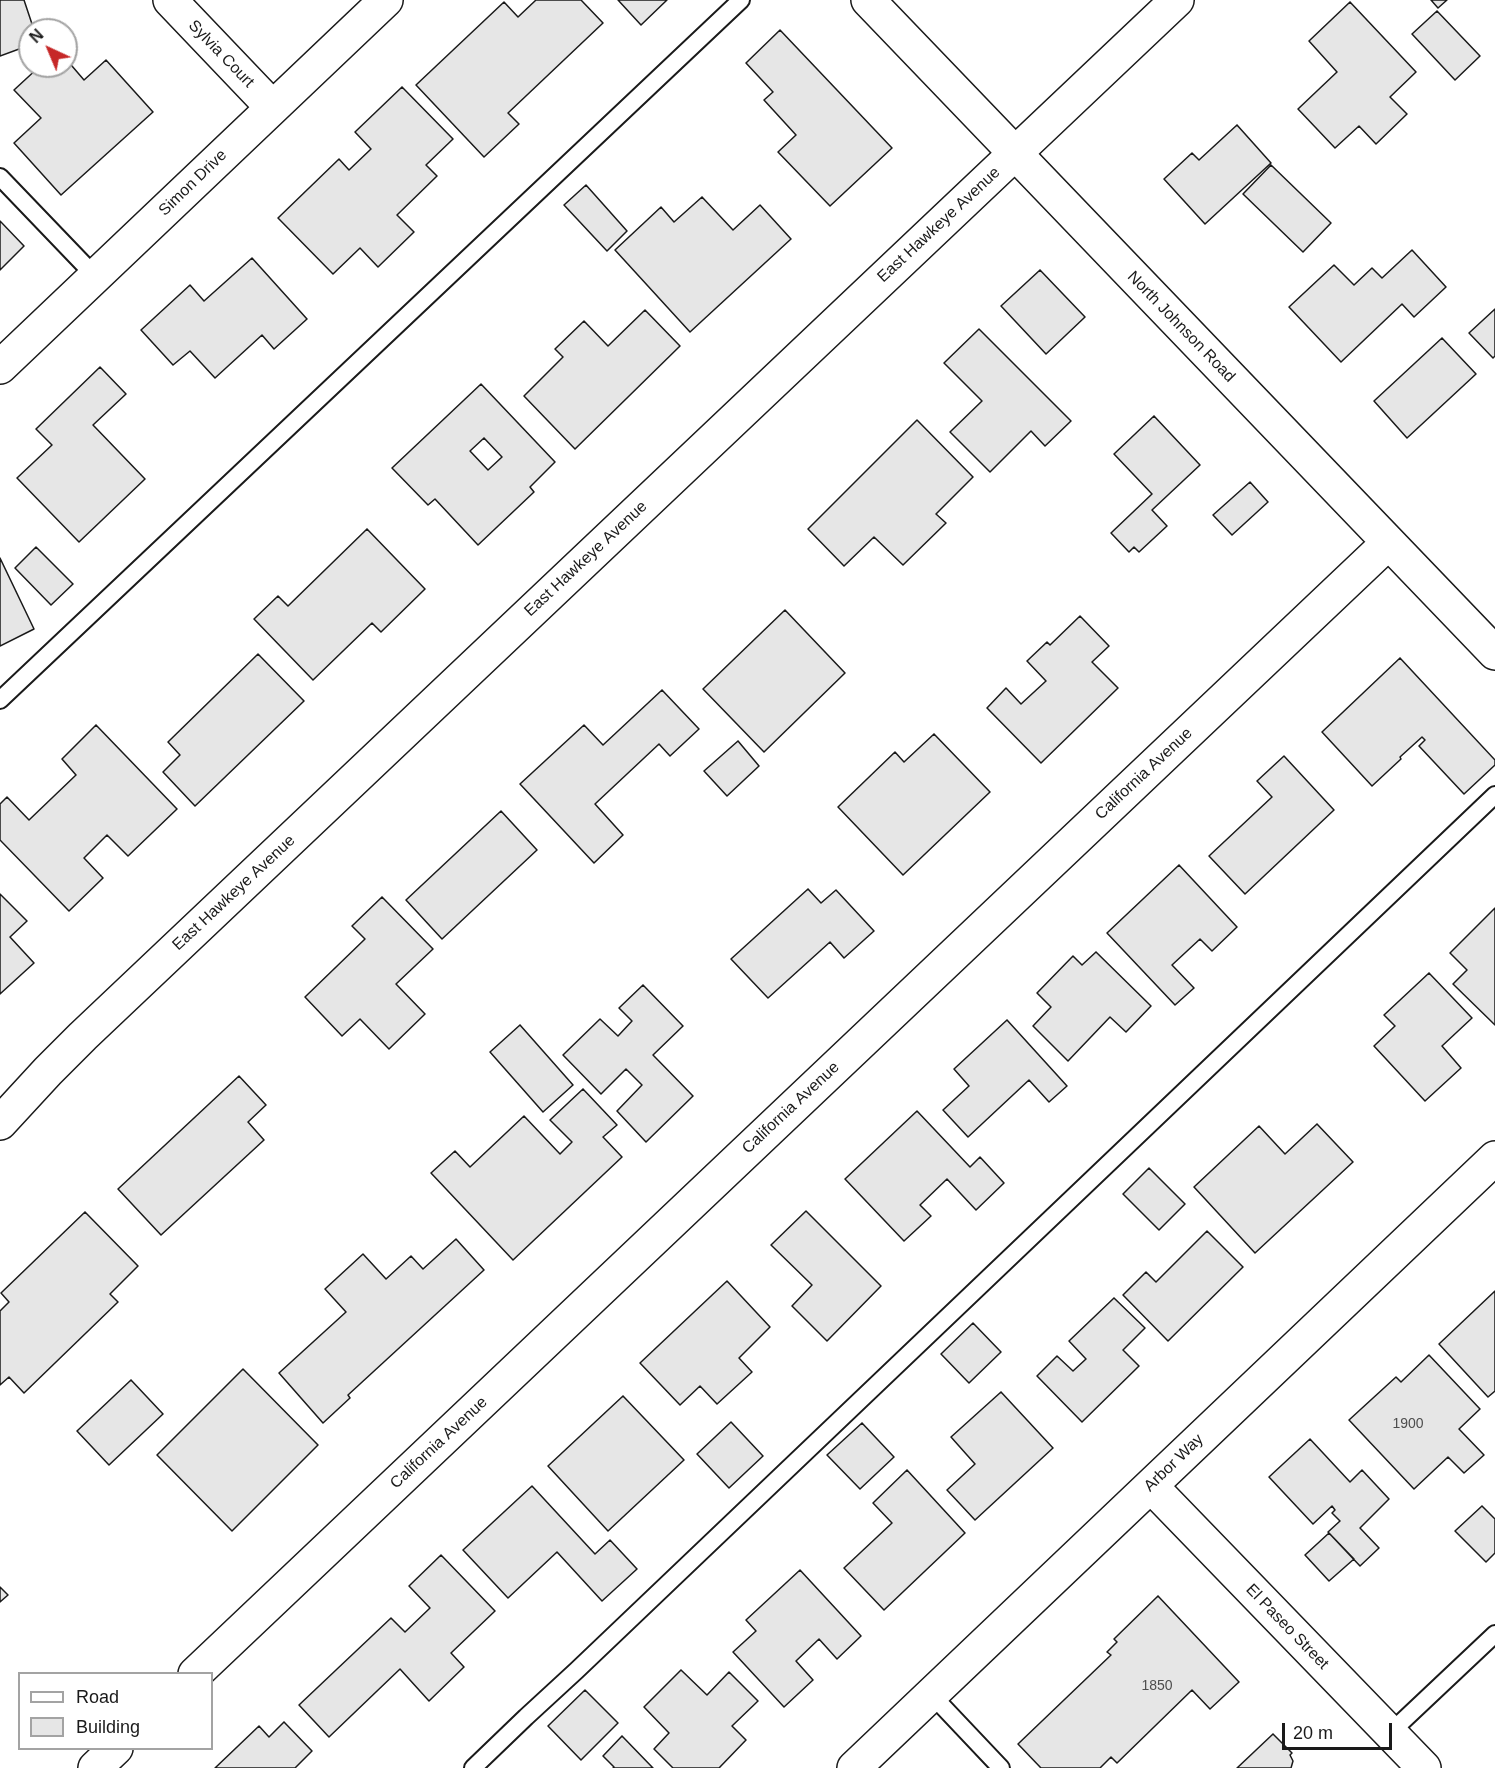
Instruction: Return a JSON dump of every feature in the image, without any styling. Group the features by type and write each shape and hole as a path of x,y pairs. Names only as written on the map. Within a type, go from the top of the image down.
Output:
{"street":[{"name":"Sylvia Court","path":"170,0 273,107"},
{"name":"Simon Drive","path":"0,367 386,0"},
{"name":"North Johnson Road","path":"868,0 1495,653"},
{"name":"East Hawkeye Avenue","path":"0,1123 83,1036 1178,0"},
{"name":"California Avenue","path":"197,1672 1388,543"},
{"name":"Arbor Way","path":"854,1768 1495,1158"},
{"name":"El Paseo Street","path":"1151,1486 1424,1768"},
{"path":"95,1768 115,1750"}],"lane":[{"path":"0,700 741,0"},
{"path":"0,177 95,276"},
{"path":"473,1768 1495,795"},
{"path":"1390,1733 1495,1634"},
{"path":"932,1694 1001,1768"}],"building":[{"path":"0,0 24,0 30,18 18,18 18,49 0,56"},
{"path":"536,0 581,0 603,23 508,113 519,124 484,157 416,85 504,2 518,17"},
{"path":"618,0 667,0 641,25"},
{"path":"1431,0 1447,0 1438,8"},
{"path":"1350,2 1416,72 1390,97 1407,114 1376,144 1359,126 1335,148 1298,109 1337,72 1309,41"},
{"path":"1437,11 1480,56 1455,80 1412,34"},
{"path":"780,30 892,148 830,206 778,152 796,135 764,100 773,92 746,63"},
{"path":"106,60 153,112 61,195 14,143 41,118 14,90 27,78 78,78 78,73 84,80"},
{"path":"402,87 453,139 426,165 437,176 397,215 414,232 378,267 360,248 333,274 278,218 339,159 349,170 371,149 355,132"},
{"path":"1237,125 1271,163 1205,224 1164,179 1192,153 1199,160"},
{"path":"1271,165 1331,223 1303,252 1243,194"},
{"path":"586,185 627,231 607,251 564,205"},
{"path":"702,197 733,230 760,205 791,239 690,332 615,250 661,207 674,222"},
{"path":"0,221 24,246 0,270"},
{"path":"1412,250 1446,287 1414,317 1402,304 1341,362 1289,307 1334,265 1354,285 1372,268 1382,278"},
{"path":"252,258 307,319 274,349 262,335 215,378 190,351 173,365 141,330 190,285 204,301"},
{"path":"1040,270 1085,317 1046,354 1001,306"},
{"path":"1495,309 1495,356 1493,358 1469,333"},
{"path":"645,310 680,346 575,449 524,396 563,357 555,349 584,321 608,346"},
{"path":"979,329 1071,421 1045,446 1031,431 990,472 950,432 982,401 944,363"},
{"path":"1442,338 1476,374 1407,438 1374,401"},
{"path":"100,367 126,394 93,425 145,479 79,542 17,478 52,445 36,429"},
{"path":"481,384 555,462 530,487 534,492 478,545 435,499 428,505 392,468","holes":["484,438 502,457 488,470 470,451"]},
{"path":"1154,416 1200,465 1152,510 1167,526 1139,552 1134,547 1129,552 1111,533 1152,494 1114,454"},
{"path":"917,420 973,477 936,514 946,523 903,565 874,537 844,566 808,529"},
{"path":"1250,482 1268,502 1232,535 1213,515"},
{"path":"367,529 425,589 381,632 372,623 313,680 254,619 278,596 288,606"},
{"path":"36,547 73,584 51,605 15,568"},
{"path":"0,558 34,629 0,646"},
{"path":"785,610 845,673 764,752 703,689"},
{"path":"1080,616 1109,646 1092,662 1118,688 1041,763 987,708 1006,688 1021,704 1046,681 1027,661 1047,642 1050,645"},
{"path":"258,654 304,701 195,806 163,772 180,755 168,742"},
{"path":"1400,658 1495,760 1495,765 1464,794 1419,746 1425,740 1422,737 1372,786 1322,732"},
{"path":"662,690 699,729 670,756 659,744 595,804 623,835 594,863 520,784 584,725 603,745"},
{"path":"96,725 177,809 128,856 107,835 84,858 103,878 69,911 0,840 0,804 7,797 29,820 76,775 62,759"},
{"path":"934,734 990,792 903,875 838,807 895,752 904,762"},
{"path":"738,741 759,766 727,796 704,771"},
{"path":"1284,756 1334,810 1245,894 1209,856 1272,797 1257,781"},
{"path":"501,811 537,850 442,939 406,900"},
{"path":"1179,865 1237,927 1212,951 1200,939 1172,965 1194,988 1175,1005 1107,933"},
{"path":"808,889 821,903 836,890 874,931 844,958 830,942 768,998 731,959"},
{"path":"0,894 27,921 10,937 34,963 0,994"},
{"path":"382,897 433,949 396,984 425,1014 389,1049 360,1019 342,1036 305,997 365,939 352,926"},
{"path":"1495,908 1495,1025 1453,984 1467,970 1450,953"},
{"path":"1096,952 1151,1006 1126,1032 1110,1017 1068,1061 1033,1026 1051,1007 1037,993 1073,956 1082,965"},
{"path":"1429,973 1472,1018 1442,1046 1461,1068 1425,1101 1374,1046 1395,1026 1384,1015"},
{"path":"643,985 683,1026 653,1055 693,1096 646,1142 617,1111 642,1085 626,1069 601,1094 563,1055 600,1019 618,1036 632,1021 619,1008"},
{"path":"1007,1020 1067,1086 1049,1102 1029,1080 968,1137 943,1110 969,1086 954,1069"},
{"path":"520,1025 573,1085 543,1112 490,1052"},
{"path":"239,1076 266,1105 248,1122 264,1140 161,1235 118,1189"},
{"path":"583,1089 617,1125 603,1137 622,1157 513,1260 431,1173 455,1151 470,1167 524,1116 560,1154 572,1142 550,1120"},
{"path":"917,1111 970,1167 980,1157 1004,1183 976,1210 947,1179 920,1205 931,1216 904,1241 845,1179"},
{"path":"1317,1124 1353,1162 1255,1253 1194,1187 1259,1126 1285,1154"},
{"path":"1149,1168 1185,1204 1159,1230 1123,1194"},
{"path":"806,1211 881,1286 827,1341 792,1306 812,1285 771,1245"},
{"path":"85,1212 138,1266 110,1294 118,1302 24,1393 9,1377 0,1385 0,1311 9,1302 1,1293"},
{"path":"1207,1231 1243,1267 1168,1341 1123,1295 1146,1272 1156,1282"},
{"path":"456,1239 484,1270 348,1395 350,1398 323,1423 279,1373 346,1312 325,1289 363,1254 386,1279 411,1256 423,1269"},
{"path":"727,1281 770,1327 739,1358 752,1372 717,1404 700,1386 680,1405 640,1363"},
{"path":"1495,1291 1495,1391 1488,1397 1439,1344"},
{"path":"1114,1298 1145,1328 1123,1350 1139,1366 1082,1422 1037,1376 1057,1356 1073,1371 1086,1359 1069,1341"},
{"path":"973,1323 1001,1352 969,1383 941,1354"},
{"path":"1429,1355 1480,1409 1459,1429 1484,1455 1464,1473 1448,1457 1414,1489 1349,1420 1396,1377 1401,1382"},
{"path":"243,1369 318,1445 232,1531 157,1455"},
{"path":"131,1380 163,1414 109,1465 77,1431"},
{"path":"1001,1392 1053,1448 975,1520 947,1490 975,1464 951,1437"},
{"path":"623,1396 684,1460 608,1531 548,1466"},
{"path":"731,1422 763,1456 729,1488 697,1454"},
{"path":"862,1423 894,1457 860,1489 827,1455"},
{"path":"1310,1439 1350,1482 1362,1470 1389,1499 1360,1528 1379,1548 1360,1566 1328,1532 1340,1521 1332,1513 1335,1510 1332,1506 1313,1524 1269,1477"},
{"path":"907,1470 965,1533 884,1610 844,1568 892,1523 873,1503"},
{"path":"532,1486 595,1554 610,1540 637,1569 602,1601 557,1552 508,1598 463,1550"},
{"path":"1482,1506 1495,1519 1495,1553 1486,1562 1455,1531"},
{"path":"1329,1533 1354,1559 1329,1581 1305,1555"},
{"path":"441,1555 495,1611 451,1653 464,1667 429,1701 400,1669 329,1737 299,1705 391,1618 405,1632 430,1608 409,1586"},
{"path":"800,1570 861,1636 837,1659 819,1639 796,1661 813,1680 784,1707 733,1652 756,1631 746,1620"},
{"path":"0,1587 8,1595 0,1602"},
{"path":"1158,1596 1239,1682 1210,1709 1192,1690 1117,1763 1111,1757 1100,1768 1041,1768 1018,1744 1111,1655 1107,1652 1117,1642 1114,1639"},
{"path":"681,1670 707,1695 729,1672 758,1701 732,1726 746,1740 719,1768 673,1768 654,1749 669,1733 644,1707"},
{"path":"585,1690 618,1723 581,1760 548,1726"},
{"path":"284,1722 312,1751 295,1768 215,1768 259,1726 269,1737"},
{"path":"1273,1734 1292,1753 1290,1755 1293,1761 1291,1768 1237,1768"},
{"path":"622,1736 653,1768 613,1768 603,1756"}]}
